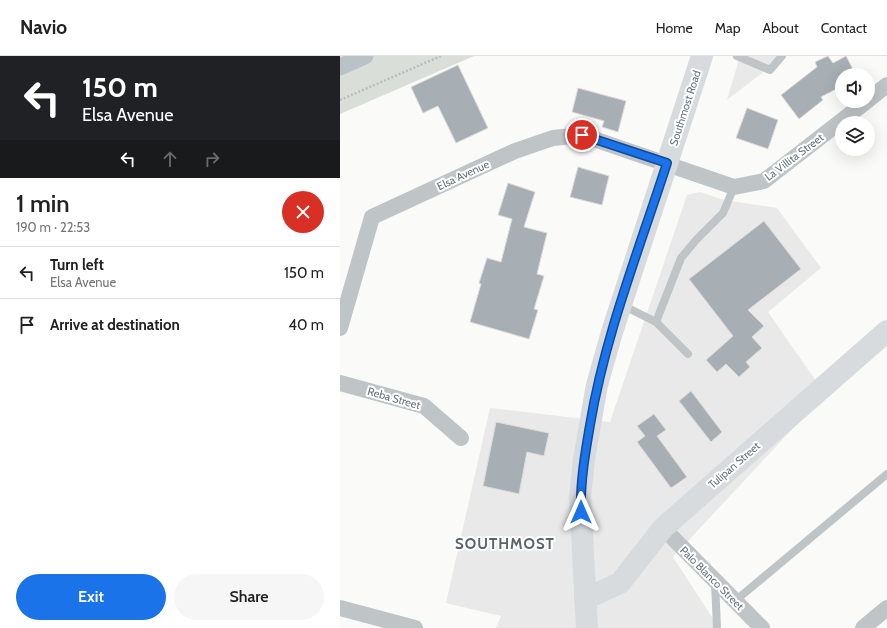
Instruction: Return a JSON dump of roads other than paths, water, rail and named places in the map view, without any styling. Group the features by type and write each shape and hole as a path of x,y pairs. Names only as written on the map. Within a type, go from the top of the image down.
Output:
{"main road":[{"name":"Southmost Road","path":"587,628 580,497 584,459 597,385 621,304 702,56"},
{"name":"Tulipan Street","path":"585,599 620,583 663,528 887,331"}],"street":[{"name":"La Villita Street","path":"875,94 887,85"},
{"name":"La Villita Street","path":"734,187 764,181 857,108"},
{"name":"Elsa Avenue","path":"340,328 372,217 515,151 553,138 582,135 667,163"},
{"path":"667,163 734,187"},
{"name":"Reba Street","path":"340,382 424,406 461,438"},
{"name":"Palo Blanco Street","path":"663,528 762,628"},
{"path":"340,608 415,628"},
{"path":"864,628 887,608"}],"lane":[{"path":"739,56 770,70 782,56"},
{"path":"656,322 681,258 696,239 723,214 734,187"},
{"path":"621,304 656,322 688,354"},
{"path":"735,601 887,474"},
{"path":"715,581 717,628"}],"waterway":[{"path":"340,67 365,56"}],"district":[{"name":"SOUTHMOST","path":"505,544"}]}
